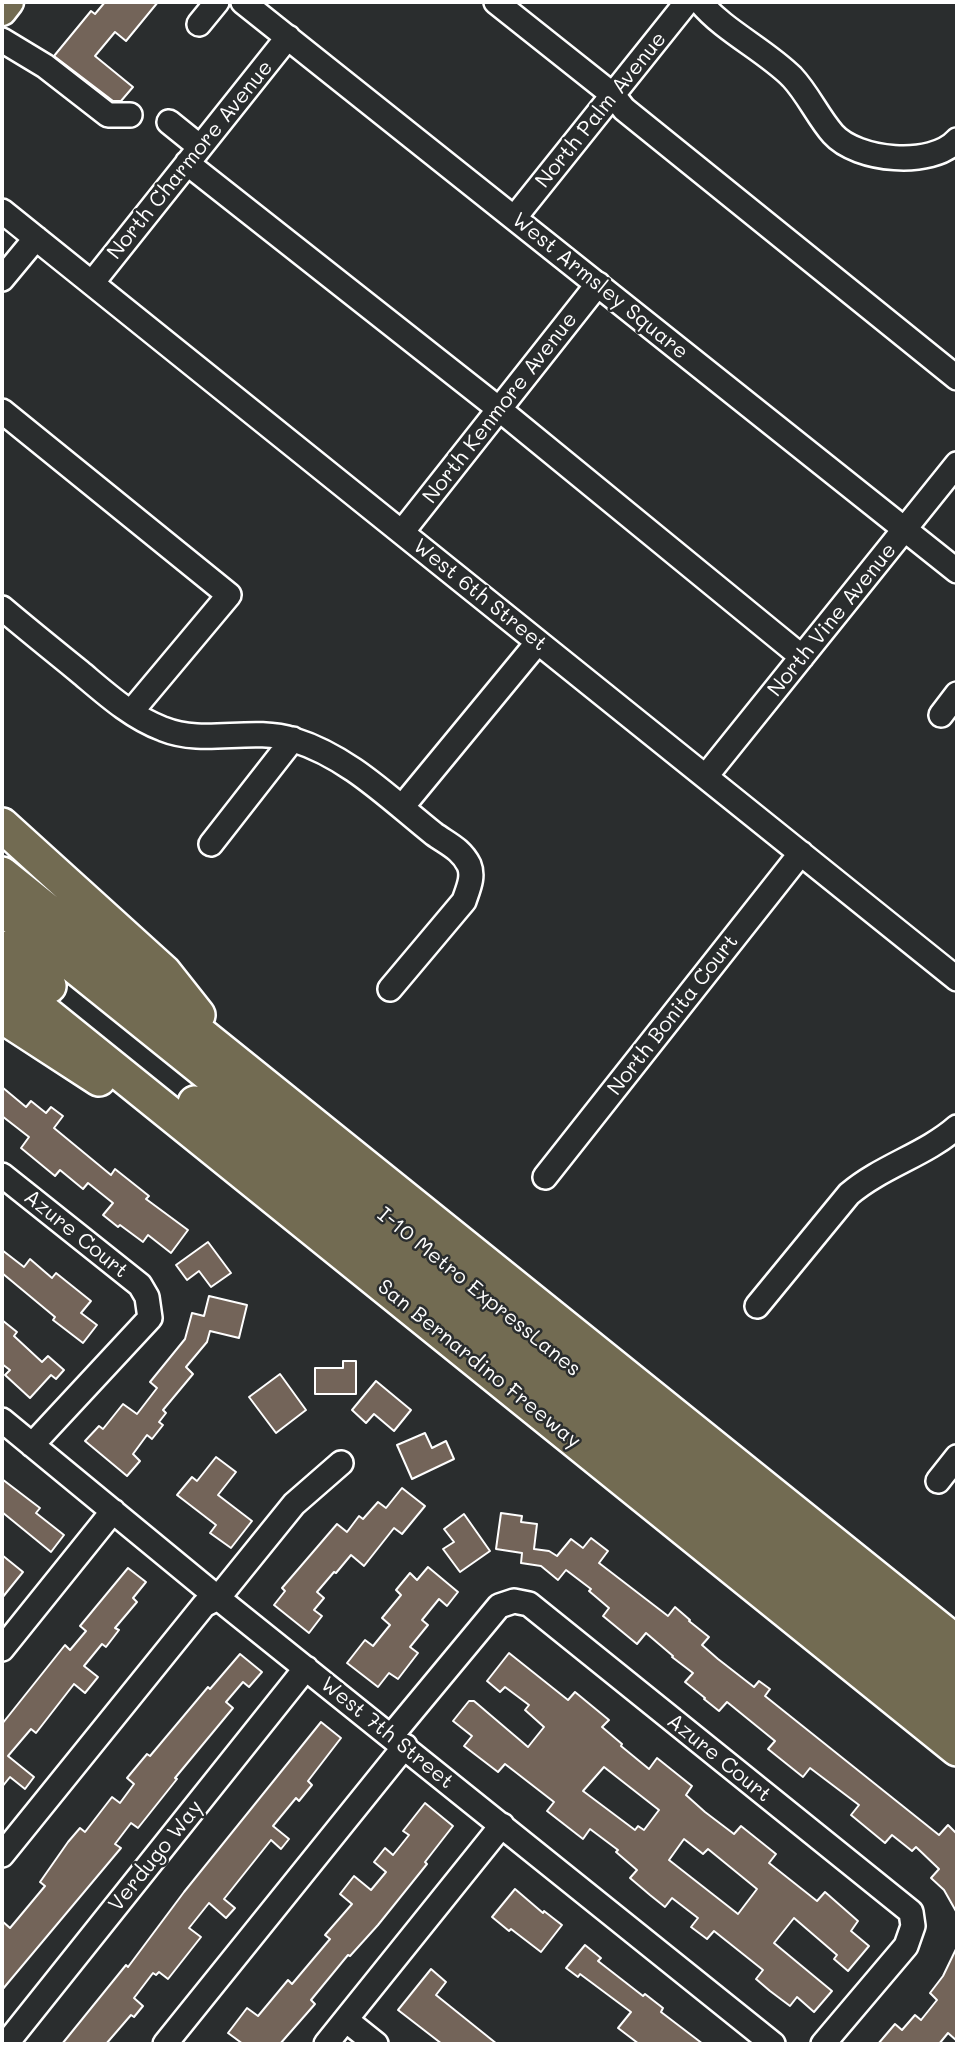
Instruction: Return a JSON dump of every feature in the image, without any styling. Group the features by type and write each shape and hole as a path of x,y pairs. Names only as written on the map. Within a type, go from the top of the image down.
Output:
{"highway":[{"path":"2,825 164,972 239,1066"},
{"path":"2,874 957,1643"},
{"name":"I-10 Metro ExpressLanes","path":"2,908 957,1677"},
{"name":"I-10 Metro ExpressLanes","path":"2,948 957,1715"},
{"name":"San Bernardino Freeway","path":"2,978 957,1749"},
{"path":"2,1016 239,1168"}],"main road":[{"path":"2,11 9,2"}],"street":[{"path":"200,24 217,2"},
{"name":"West Armsley Square","path":"243,2 957,571"},
{"path":"496,2 957,378"},
{"name":"North Palm Avenue","path":"515,217 687,2"},
{"path":"700,2 792,78 835,136 860,152 891,158 922,157 953,145 957,140"},
{"name":"North Charmore Avenue","path":"92,283 288,37"},
{"path":"2,40 45,66 99,110 108,115 130,115"},
{"path":"169,122 194,155 802,657"},
{"name":"West 6th Street","path":"2,211 957,979"},
{"path":"2,279 36,238"},
{"name":"North Kenmore Avenue","path":"402,532 598,284"},
{"path":"2,411 229,595 131,712"},
{"name":"North Vine Avenue","path":"706,776 957,464"},
{"path":"2,608 131,712 164,730 190,736 266,734 293,739 328,753 356,771 461,852 471,868 471,883 464,901 390,989"},
{"path":"402,807 538,642"},
{"path":"941,715 957,694"},
{"path":"211,844 293,739"},
{"name":"North Bonita Court","path":"545,1177 801,853"},
{"path":"757,1306 849,1194 867,1179 944,1139 957,1127"},
{"name":"Azure Court","path":"2,1175 140,1285 147,1297 150,1318 32,1445"},
{"name":"West 7th Street","path":"2,1420 218,1598 773,2044"},
{"path":"938,1481 957,1457"},
{"path":"2,1855 204,1605 218,1598 294,1504 341,1463"},
{"path":"2,1649 113,1511"},
{"name":"Azure Court","path":"398,1741 499,1606 514,1601 529,1604 911,1912 913,1926 906,1946 823,2044"},
{"name":"Verdugo Way","path":"6,2044 306,1668"},
{"path":"165,2044 398,1741"},
{"path":"326,2044 502,1825"},
{"path":"346,2020 376,2044"}],"building":[{"path":"105,2 158,2 126,41 115,32 95,56 133,87 121,101 113,101 54,56 91,11 95,14"},
{"path":"2,1087 26,1107 31,1101 46,1113 51,1107 63,1116 54,1128 111,1175 115,1169 149,1196 146,1199 188,1230 171,1253 148,1235 143,1242 103,1215 113,1203 88,1183 83,1189 60,1170 55,1176 21,1148 29,1137 2,1116"},
{"path":"208,1242 231,1273 211,1287 199,1271 187,1280 176,1265"},
{"path":"2,1250 24,1267 30,1259 52,1278 56,1273 91,1301 81,1313 97,1325 83,1343 53,1320 55,1317 2,1273"},
{"path":"209,1296 247,1305 239,1338 210,1331 207,1342 186,1367 193,1374 163,1410 166,1413 159,1422 163,1425 152,1439 147,1435 133,1454 140,1461 127,1476 85,1441 99,1426 103,1429 123,1404 137,1414 157,1388 150,1382 185,1339 192,1313 204,1316"},
{"path":"2,1320 17,1332 14,1336 42,1362 48,1356 64,1370 56,1379 51,1375 30,1398 5,1375 10,1370 2,1364"},
{"path":"343,1361 356,1361 356,1394 315,1394 315,1368 343,1368"},
{"path":"280,1374 306,1410 276,1433 249,1397"},
{"path":"376,1381 411,1410 394,1431 374,1414 366,1423 352,1410"},
{"path":"425,1433 432,1448 446,1441 454,1459 412,1479 397,1445"},
{"path":"216,1457 236,1472 218,1495 252,1521 231,1548 210,1533 216,1525 177,1495 192,1477 197,1481"},
{"path":"2,1479 40,1508 36,1513 64,1535 51,1552 2,1512"},
{"path":"402,1488 425,1506 402,1534 394,1528 364,1566 351,1555 336,1573 334,1572 317,1592 324,1598 314,1610 322,1616 309,1633 274,1605 285,1591 282,1588 337,1524 347,1532 359,1516 363,1519 378,1502 386,1508"},
{"path":"501,1513 522,1516 521,1522 537,1524 534,1549 549,1551 557,1556 571,1539 583,1548 591,1538 608,1551 599,1563 668,1616 675,1607 709,1637 702,1645 718,1659 754,1687 759,1681 770,1689 765,1696 939,1835 948,1825 957,1834 957,1913 944,1890 931,1878 939,1869 916,1847 912,1851 892,1835 885,1843 851,1815 859,1805 810,1768 803,1777 768,1749 775,1741 727,1702 719,1711 704,1699 685,1682 693,1673 646,1633 637,1644 603,1616 609,1608 589,1591 591,1589 566,1570 558,1580 541,1566 521,1563 522,1553 496,1549"},
{"path":"464,1514 490,1551 460,1572 443,1549 454,1542 444,1529"},
{"path":"2,1555 23,1572 2,1598"},
{"path":"428,1567 458,1592 447,1606 439,1599 422,1620 428,1625 410,1647 418,1653 398,1679 389,1673 378,1687 347,1663 365,1640 373,1646 390,1625 382,1618 401,1595 396,1590 410,1573 417,1580"},
{"path":"128,1568 146,1582 133,1598 137,1602 115,1628 119,1630 106,1647 102,1644 84,1666 98,1677 85,1693 74,1684 36,1733 31,1729 8,1756 34,1777 25,1789 10,1777 2,1787 2,1724 65,1645 70,1650 86,1631 80,1626"},
{"path":"509,1653 568,1700 575,1692 609,1720 602,1727 649,1769 657,1758 692,1786 686,1795 705,1812 734,1834 741,1826 776,1854 769,1863 817,1901 825,1892 858,1921 851,1931 869,1946 848,1971 834,1959 837,1955 794,1918 774,1943 832,1991 814,2012 797,1997 790,2006 770,1991 756,1979 763,1970 714,1931 707,1939 691,1927 698,1918 672,1898 665,1907 650,1895 630,1878 637,1870 616,1852 618,1850 590,1829 583,1839 547,1811 554,1802 505,1764 498,1772 464,1746 472,1736 453,1721 469,1701 474,1701 528,1747 544,1727 525,1710 529,1705 505,1687 500,1692 487,1681","holes":["604,1767 659,1810 644,1830 638,1826 635,1830 583,1791","684,1839 703,1854 708,1849 757,1889 738,1914 669,1860"]},
{"path":"240,1654 262,1672 249,1687 243,1682 226,1702 233,1708 138,1828 131,1823 115,1844 121,1848 2,1990 2,1921 10,1928 45,1886 40,1882 68,1842 80,1828 85,1832 112,1797 120,1803 134,1784 127,1778 147,1754 150,1756 208,1687 210,1689"},
{"path":"321,1722 341,1738 308,1781 312,1785 299,1801 296,1798 273,1826 289,1839 281,1849 271,1840 224,1899 235,1908 226,1918 209,1903 189,1928 201,1937 168,1979 159,1972 156,1975 153,1973 134,1998 143,2006 134,2017 131,2015 106,2044 62,2044 126,1965 128,1967 184,1892"},
{"path":"425,1803 453,1826 425,1862 427,1864 378,1925 350,1956 348,1955 311,2000 315,2004 280,2044 243,2044 228,2033 247,2008 258,2016 288,1980 292,1984 330,1939 325,1935 352,1904 340,1894 354,1876 371,1890 386,1872 374,1862 385,1848 393,1855 409,1835 403,1831"},
{"path":"515,1889 562,1925 541,1952 492,1917"},
{"path":"585,1945 601,1958 598,1961 663,2008 661,2012 703,2044 639,2044 618,2028 631,2012 580,1974 578,1977 566,1968"},
{"path":"957,1947 957,2041 948,2033 939,2044 878,2044 895,2024 902,2030 915,2015 921,2020 937,2000 930,1993 943,1976"},
{"path":"431,1969 446,1982 436,1995 497,2044 442,2044 398,2010"}]}
